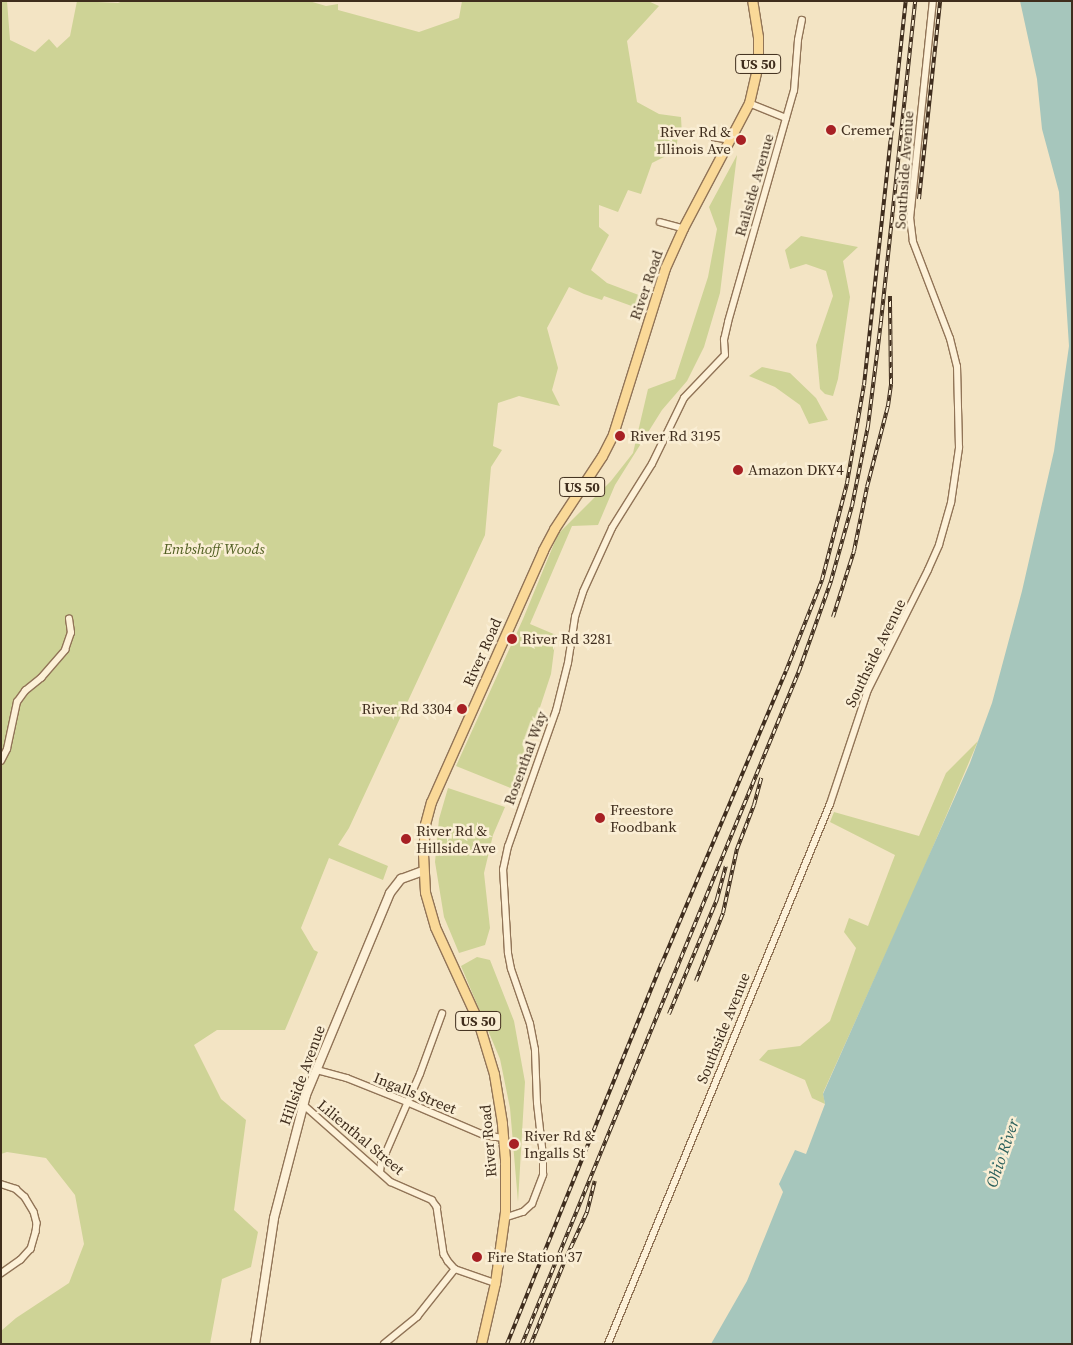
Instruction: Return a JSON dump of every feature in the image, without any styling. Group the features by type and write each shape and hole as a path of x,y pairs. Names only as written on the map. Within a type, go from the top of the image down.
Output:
{"main road":[{"name":"River Road","path":"481,1344 495,1282 504,1218 506,1180 503,1138 498,1097 487,1049 478,1021 435,927 425,892 423,872 425,824 431,802 543,550 602,456 613,434 656,291 683,228 749,104 758,65 758,37 752,1"}],"street":[{"name":"Southside Avenue","path":"608,1344 830,804 868,690 928,570 951,504 959,448 958,367 950,338 913,242 910,219 933,1"},
{"name":"Railside Avenue","path":"725,355 724,340 728,322 794,91 798,40 802,20"},
{"path":"749,104 786,118"},
{"path":"712,136 730,140"},
{"path":"660,222 683,228"},
{"name":"Rosenthal Way","path":"504,1218 523,1212 532,1204 543,1175 535,1050 530,1024 510,970 508,953 503,870 508,847 556,711 568,663 575,618 583,592 612,528 652,464 684,398 725,355"},
{"path":"1,760 7,749 17,702 25,690 41,678 65,650 71,633 69,619"},
{"name":"Hillside Avenue","path":"256,1343 274,1218 304,1105 390,893 401,879 423,872"},
{"path":"380,1172 381,1164 442,1014"},
{"name":"Ingalls Street","path":"317,1070 347,1078 484,1135 503,1138"},
{"name":"Lilienthal Street","path":"304,1105 380,1172 399,1186 428,1198 435,1203 444,1254 455,1269"},
{"path":"1,1184 16,1189 25,1197 36,1218 34,1241 25,1256 1,1274"},
{"path":"384,1344 416,1317 455,1269 495,1282"}],"green space":[{"name":"Embshoff Woods","path":"1,1 7,1 10,40 35,52 49,39 57,48 70,36 77,1 118,3 123,1 309,1 326,6 338,4 338,10 419,32 459,18 462,1 648,1 659,6 627,41 637,102 659,114 681,117 682,136 678,135 676,151 652,163 641,194 628,190 618,212 599,205 599,227 609,235 591,270 607,283 644,297 640,309 604,296 602,300 569,287 547,328 558,368 552,390 560,406 519,396 498,403 493,446 502,450 491,467 485,535 349,828 338,845 388,866 383,880 329,858 301,928 314,950 318,952 285,1030 217,1030 194,1045 221,1099 246,1120 234,1210 258,1232 251,1267 222,1279 210,1344 1,1344 1,1331 16,1318 69,1283 84,1244 75,1195 46,1158 7,1152 1,1154"},
{"path":"737,155 720,293 704,347 687,381 662,410 615,485 598,525 572,526 530,624 556,635 551,674 513,789 456,766 523,619 558,534 611,481 633,453 648,389 675,379 708,277 717,229 709,207"},
{"path":"801,236 858,247 843,261 850,297 838,379 833,396 825,394 820,389 816,345 833,296 826,271 806,264 790,269 785,250"},
{"path":"762,367 790,373 816,398 828,420 809,424 800,405 775,387 749,376"},
{"path":"978,741 915,889 823,1093 825,1104 812,1098 805,1080 759,1060 768,1050 800,1046 830,1021 856,948 844,932 849,918 868,926 895,855 830,822 834,812 919,836 946,773"},
{"path":"448,788 505,807 493,835 484,873 490,928 485,945 459,953 444,917 435,862 439,819"},
{"path":"477,957 490,960 514,1021 525,1082 518,1202 510,1108 500,1059 461,966"}],"water":[{"name":"Ohio River","path":"1020,1 1072,1 1072,1344 711,1344 747,1281 783,1192 779,1184 795,1150 806,1154 825,1104 823,1094 970,763 992,703 1022,591 1054,451 1069,346 1059,192 1042,129 1037,79"}],"railway":[{"path":"507,1344 662,963 786,671 822,580 847,483 864,385 906,1"},
{"path":"522,1344 799,671 831,581 852,506 868,426 915,1"},
{"path":"919,199 940,1"},
{"path":"833,617 854,551 867,487 888,406 891,384 890,296"},
{"path":"696,981 723,913 737,849 754,805 761,778"},
{"path":"669,1014 717,899 726,866"},
{"path":"531,1344 587,1212 595,1181"}],"place":[{"name":"Cremer","path":"831,130"},
{"name":"River Rd & Illinois Ave","path":"741,140"},
{"name":"River Rd 3195","path":"620,436"},
{"name":"Amazon DKY4","path":"738,470"},
{"name":"River Rd 3281","path":"512,639"},
{"name":"River Rd 3304","path":"462,709"},
{"name":"Freestore Foodbank","path":"600,818"},
{"name":"River Rd & Hillside Ave","path":"406,839"},
{"name":"River Rd & Ingalls St","path":"514,1144"},
{"name":"Fire Station 37","path":"477,1257"}]}
